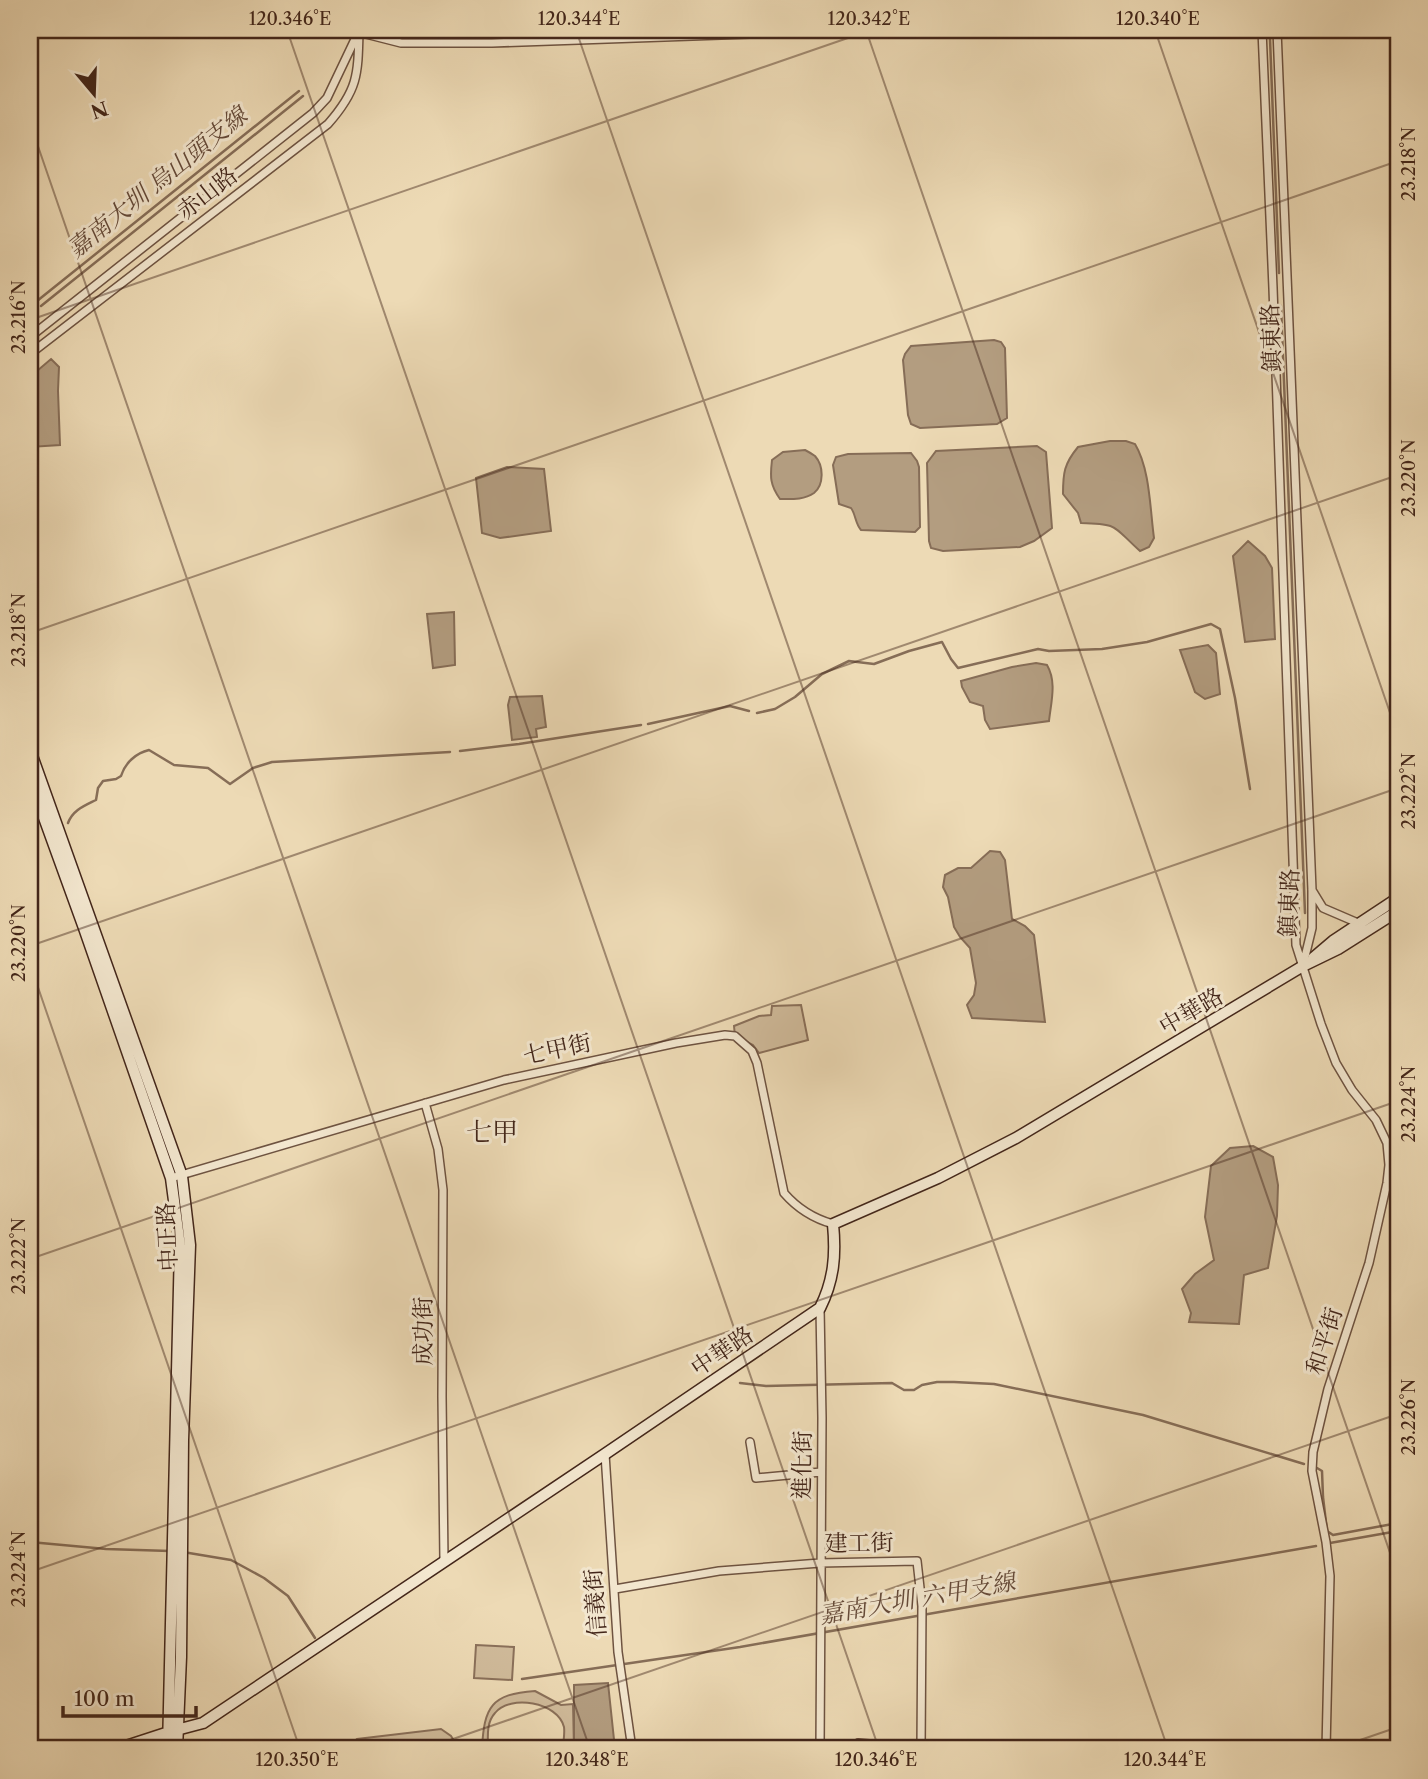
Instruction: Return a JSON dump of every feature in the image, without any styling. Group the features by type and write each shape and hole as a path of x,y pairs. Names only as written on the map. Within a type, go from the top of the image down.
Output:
{"main road":[{"name":"中正路","path":"30,750 182,1176 190,1245 183,1453 181,1657 173,1730 168,1749"},
{"name":"中正路","path":"30,779 171,1178 180,1246 173,1730 177,1749"},
{"name":"中華路","path":"1303,966 1358,923 1398,898"},
{"name":"中華路","path":"833,1224 938,1178 1016,1138 1398,911"},
{"path":"820,1308 832,1278 835,1245 833,1224"},
{"name":"中華路","path":"117,1749 203,1723 820,1308"}],"street":[{"path":"359,30 401,43 492,43 865,30"},
{"name":"赤山路","path":"30,337 313,113 327,98 359,30"},
{"name":"赤山路","path":"30,354 328,124 351,94 357,74 359,30"},
{"name":"鎮東路","path":"1262,30 1275,330 1294,917 1296,945 1303,966"},
{"name":"鎮東路","path":"1277,30 1311,890 1312,928 1303,966"},
{"path":"1311,890 1323,908 1358,923"},
{"name":"和平街","path":"1303,966 1336,1063 1352,1090 1376,1121 1387,1143 1389,1165 1370,1263 1328,1389 1313,1452 1312,1471 1330,1576 1326,1749"},
{"name":"七甲街","path":"171,1178 504,1080 725,1035 736,1036 752,1051 757,1063 785,1193 791,1201 820,1221 833,1224"},
{"name":"成功街","path":"425,1103 438,1149 443,1190 444,1561"},
{"name":"進化街","path":"820,1308 820,1749"},
{"path":"750,1442 756,1478 821,1472"},
{"name":"信義街","path":"604,1454 618,1652 632,1749"},
{"name":"建工街","path":"615,1589 719,1571 820,1563 917,1561 922,1610 921,1749"},
{"path":"858,1743 893,1746 893,1749"}],"shaded area":[{"path":"994,340 1001,342 1005,348 1007,418 997,424 920,428 911,424 903,360 911,346"},
{"path":"51,359 59,367 60,445 30,447 30,377"},
{"path":"1110,441 1135,444 1144,465 1154,538 1149,547 1140,551 1115,528 1103,524 1081,523 1078,513 1063,494 1065,469 1078,447"},
{"path":"1037,446 1046,452 1052,528 1020,547 943,551 931,548 927,463 936,451"},
{"path":"805,450 815,456 820,465 820,485 814,493 806,497 780,499 772,481 772,460 783,452"},
{"path":"911,453 919,467 920,527 915,532 861,530 851,508 839,504 833,465 836,457 848,454"},
{"path":"507,467 544,469 551,531 500,538 482,533 476,478"},
{"path":"1248,541 1265,556 1272,568 1275,639 1245,642 1233,556"},
{"path":"454,612 455,665 433,668 427,614"},
{"path":"1208,645 1216,653 1220,694 1205,699 1195,692 1180,650"},
{"path":"1036,663 1047,665 1052,678 1049,721 990,729 985,720 983,706 970,702 961,681"},
{"path":"542,696 546,727 536,729 537,737 512,740 508,705 510,697"},
{"path":"990,851 1000,852 1005,860 1012,919 1034,935 1045,1022 972,1018 967,1005 974,995 976,983 970,948 954,927 948,897 943,887 945,875 958,868 971,868"},
{"path":"801,1005 808,1040 759,1053 753,1045 735,1036 734,1026 759,1016 771,1015 772,1006"},
{"path":"1253,1146 1273,1157 1278,1185 1277,1216 1268,1268 1244,1275 1239,1324 1189,1322 1191,1313 1182,1289 1195,1274 1214,1260 1205,1217 1211,1166 1230,1148"},
{"path":"476,1645 514,1647 512,1680 474,1678"},
{"path":"608,1683 615,1749 574,1749 574,1685"},
{"path":"535,1691 561,1705 573,1704 574,1749 563,1749 564,1727 560,1718 543,1707 522,1702 502,1707 495,1713 489,1725 488,1749 482,1749 485,1723 493,1705 508,1695"},
{"path":"441,1729 451,1736 459,1749 345,1749 357,1739"}],"waterway":[{"path":"1270,39 1279,273"},
{"name":"嘉南大圳 烏山頭支線","path":"37,301 299,91"},
{"path":"41,306 303,96"},
{"path":"1281,306 1305,913"},
{"path":"757,713 775,709 795,697 822,674 849,661 874,664 942,642 958,668 1038,649 1102,649 1147,642 1211,624 1220,629 1250,789"},
{"path":"648,724 730,706 749,711"},
{"path":"460,751 641,725"},
{"path":"68,823 83,806 96,800 98,788 103,781 121,776 132,759 149,750 174,765 208,768 230,784 253,768 272,762 450,752"},
{"path":"740,1383 766,1386 892,1383 904,1390 914,1390 937,1382 994,1384 1143,1415 1304,1464"},
{"path":"1317,1468 1322,1471 1327,1531 1333,1535 1398,1523"},
{"name":"嘉南大圳 六甲支線","path":"1330,1543 1398,1531"},
{"name":"嘉南大圳 六甲支線","path":"30,1542 106,1549 170,1551"},
{"name":"嘉南大圳 六甲支線","path":"522,1679 740,1647 1316,1546"},
{"name":"嘉南大圳 六甲支線","path":"183,1552 231,1560 264,1578 288,1596 315,1638"}],"district":[{"name":"七甲","path":"492,1132"}]}
